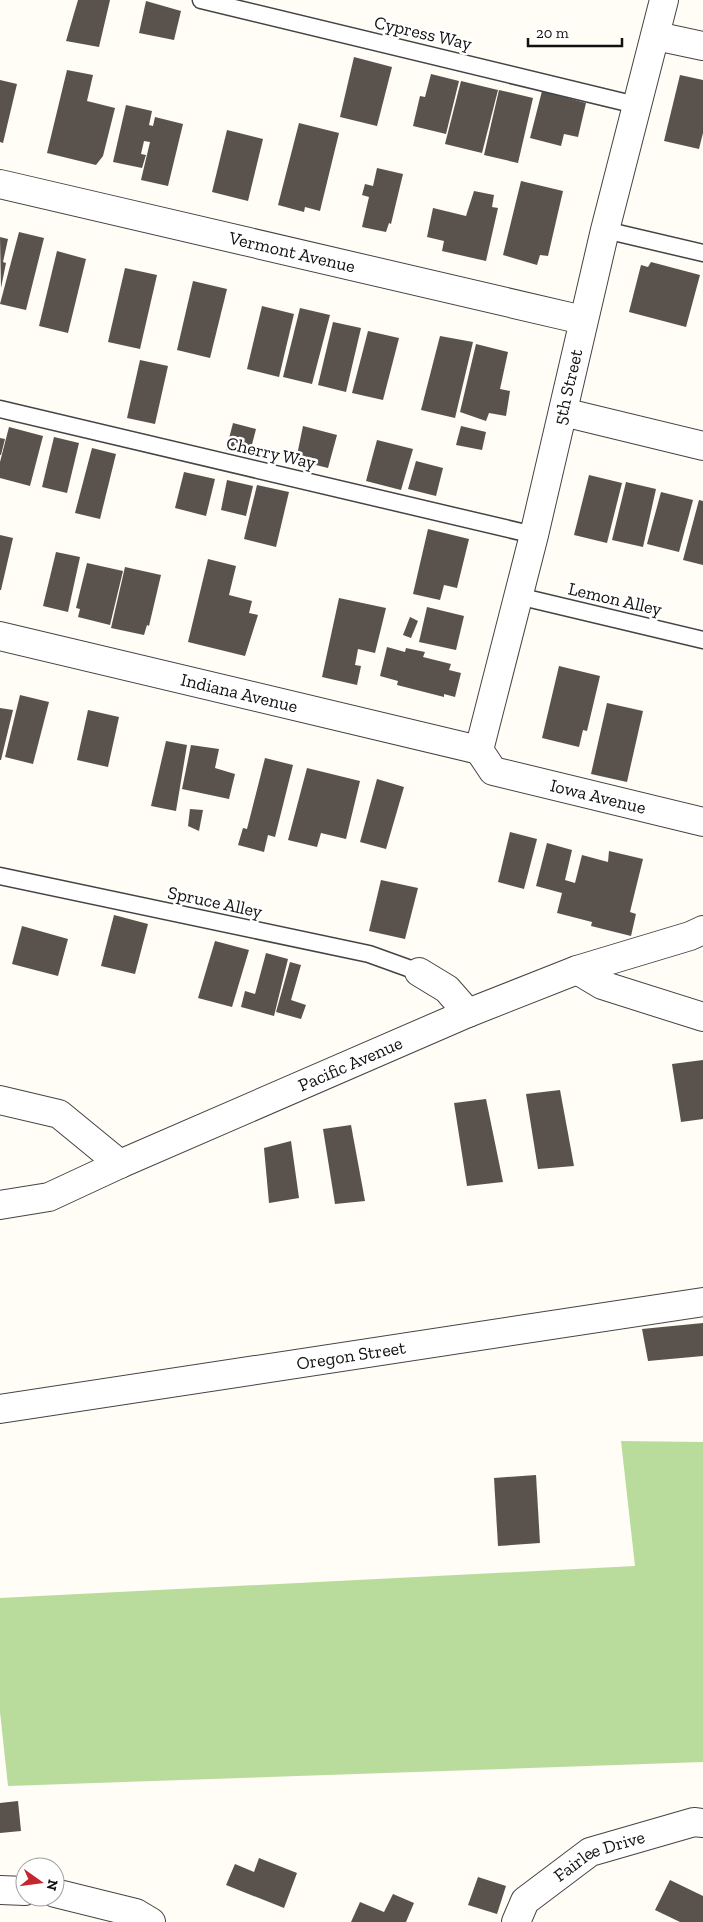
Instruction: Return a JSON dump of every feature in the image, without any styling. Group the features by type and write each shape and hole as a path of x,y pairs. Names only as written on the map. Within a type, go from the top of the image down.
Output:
{"street":[{"name":"5th Street","path":"486,760 518,596 605,230 664,0"},
{"path":"656,36 703,46"},
{"name":"Vermont Avenue","path":"0,184 583,320"},
{"path":"563,412 703,446"},
{"name":"Indiana Avenue","path":"0,636 486,760"},
{"name":"Iowa Avenue","path":"486,760 703,822"},
{"name":"Pacific Avenue","path":"0,1205 49,1197 120,1164 468,1013 577,970 690,936 703,930"},
{"path":"577,970 602,985 703,1017"},
{"path":"420,972 446,989 468,1013"},
{"path":"0,1100 59,1114 120,1164"},
{"name":"Oregon Street","path":"0,1409 703,1302"},
{"name":"Fairlee Drive","path":"516,1922 525,1901 590,1852 694,1822 703,1823"},
{"path":"0,1890 15,1891"},
{"path":"65,1895 136,1913 151,1922"}],"lane":[{"name":"Cypress Way","path":"201,0 636,104"},
{"path":"605,230 703,253"},
{"name":"Cherry Way","path":"0,409 534,535"},
{"name":"Lemon Alley","path":"518,596 703,640"},
{"name":"Spruce Alley","path":"0,876 369,954 420,972"}],"green space":[{"path":"621,1441 703,1442 703,1762 8,1786 0,1712 0,1598 635,1566"}],"building":[{"path":"78,0 110,0 99,47 66,41"},
{"path":"146,1 181,11 174,40 139,33"},
{"path":"354,57 392,67 377,126 340,117"},
{"path":"67,70 93,75 87,101 115,108 103,156 96,165 47,153"},
{"path":"431,74 459,81 446,134 413,126 420,96 425,97"},
{"path":"680,75 703,80 703,133 699,149 664,141"},
{"path":"0,80 17,84 3,143 0,142"},
{"path":"461,81 498,90 482,153 445,144"},
{"path":"499,90 533,98 518,163 484,155"},
{"path":"542,91 586,103 578,137 564,134 561,146 530,138"},
{"path":"126,105 152,111 149,125 153,126 155,117 183,124 168,186 141,180 150,142 144,141 141,154 146,155 142,168 113,162"},
{"path":"299,123 339,133 320,211 305,207 304,212 278,205"},
{"path":"227,130 263,139 248,201 212,192"},
{"path":"377,168 403,174 391,224 389,223 386,232 362,227 369,197 362,195 365,184 373,186"},
{"path":"521,181 563,191 548,256 540,255 537,265 503,255"},
{"path":"474,191 494,195 492,207 498,208 486,261 442,251 444,241 427,237 433,208 466,216"},
{"path":"19,232 44,238 26,310 0,304"},
{"path":"0,237 8,239 3,262 6,263 1,288"},
{"path":"57,251 86,259 68,333 39,326"},
{"path":"651,262 700,275 686,327 629,312 641,265 648,267"},
{"path":"125,268 157,275 140,349 108,342"},
{"path":"193,281 227,289 210,358 177,350"},
{"path":"262,306 294,314 279,377 247,369"},
{"path":"300,308 330,315 312,384 283,377"},
{"path":"333,322 361,328 346,392 318,385"},
{"path":"368,331 399,338 383,400 352,393"},
{"path":"440,336 473,342 455,418 421,410"},
{"path":"476,344 508,352 500,389 510,391 506,416 489,413 486,421 460,412"},
{"path":"140,360 168,366 155,424 127,418"},
{"path":"233,423 256,429 249,456 226,450"},
{"path":"303,426 337,435 328,468 296,460"},
{"path":"461,426 486,432 482,450 456,445"},
{"path":"9,427 43,436 30,486 0,478 0,462"},
{"path":"54,437 79,443 67,493 42,487"},
{"path":"0,438 5,439 1,455 0,455"},
{"path":"377,440 413,449 401,490 366,481"},
{"path":"92,448 116,454 100,519 75,513"},
{"path":"416,461 443,468 436,496 408,489"},
{"path":"184,472 215,479 206,516 175,508"},
{"path":"589,475 622,483 607,543 574,535"},
{"path":"227,480 253,486 246,516 221,510"},
{"path":"626,482 656,489 643,547 612,540"},
{"path":"257,485 289,492 276,547 244,539"},
{"path":"661,492 693,500 679,552 647,544"},
{"path":"699,500 703,501 703,565 683,560"},
{"path":"428,529 469,539 457,588 444,585 440,600 413,594"},
{"path":"0,535 13,538 1,590 0,590"},
{"path":"56,552 80,557 68,612 43,606"},
{"path":"208,559 236,566 229,595 252,601 249,613 258,615 245,656 188,642"},
{"path":"87,563 123,571 110,625 78,617 80,609 76,608"},
{"path":"125,567 161,575 149,626 147,625 144,635 111,628"},
{"path":"339,598 386,608 375,653 358,649 355,665 361,666 357,685 322,677"},
{"path":"427,607 464,616 456,650 419,642"},
{"path":"410,617 418,621 411,638 403,635"},
{"path":"387,647 405,652 406,648 425,652 423,657 451,664 449,670 461,673 455,697 444,694 444,697 397,685 398,681 380,676"},
{"path":"559,666 600,676 587,731 583,730 579,747 542,738"},
{"path":"20,695 49,702 33,764 5,757"},
{"path":"607,703 643,711 627,782 591,774"},
{"path":"0,708 13,710 1,760 0,760"},
{"path":"88,710 119,717 108,767 77,760"},
{"path":"166,741 187,745 176,811 151,806"},
{"path":"191,745 219,749 215,768 235,774 229,799 182,789"},
{"path":"265,758 293,765 275,837 268,835 264,852 238,845 243,828 247,829"},
{"path":"307,768 360,781 346,839 321,833 317,847 288,840"},
{"path":"377,779 404,787 386,849 360,842"},
{"path":"190,809 203,810 199,831 188,826"},
{"path":"510,832 537,839 524,889 498,882"},
{"path":"547,843 572,850 565,880 575,883 582,855 608,862 609,851 643,859 630,912 636,914 631,936 591,926 592,922 557,913 562,893 536,886"},
{"path":"381,880 418,888 405,939 369,931"},
{"path":"114,915 148,924 135,974 101,966"},
{"path":"22,926 68,939 58,976 12,964"},
{"path":"215,941 249,950 232,1007 198,998"},
{"path":"266,953 288,959 274,1016 241,1007 245,991 255,994"},
{"path":"290,962 301,965 291,1000 306,1005 301,1019 276,1012"},
{"path":"703,1060 703,1119 681,1122 672,1064"},
{"path":"560,1090 574,1166 538,1169 526,1094"},
{"path":"486,1099 503,1182 467,1186 454,1103"},
{"path":"351,1125 365,1201 335,1204 323,1129"},
{"path":"291,1141 299,1198 269,1203 264,1148"},
{"path":"703,1323 703,1356 648,1361 642,1329"},
{"path":"536,1475 540,1543 498,1546 494,1478"},
{"path":"18,1801 21,1831 0,1833 0,1803"},
{"path":"259,1858 297,1873 284,1908 226,1885 235,1864 254,1872"},
{"path":"478,1877 506,1886 497,1914 468,1905"},
{"path":"670,1880 703,1896 703,1922 680,1922 655,1910"},
{"path":"393,1894 414,1903 406,1922 351,1922 360,1902 384,1912"}]}
